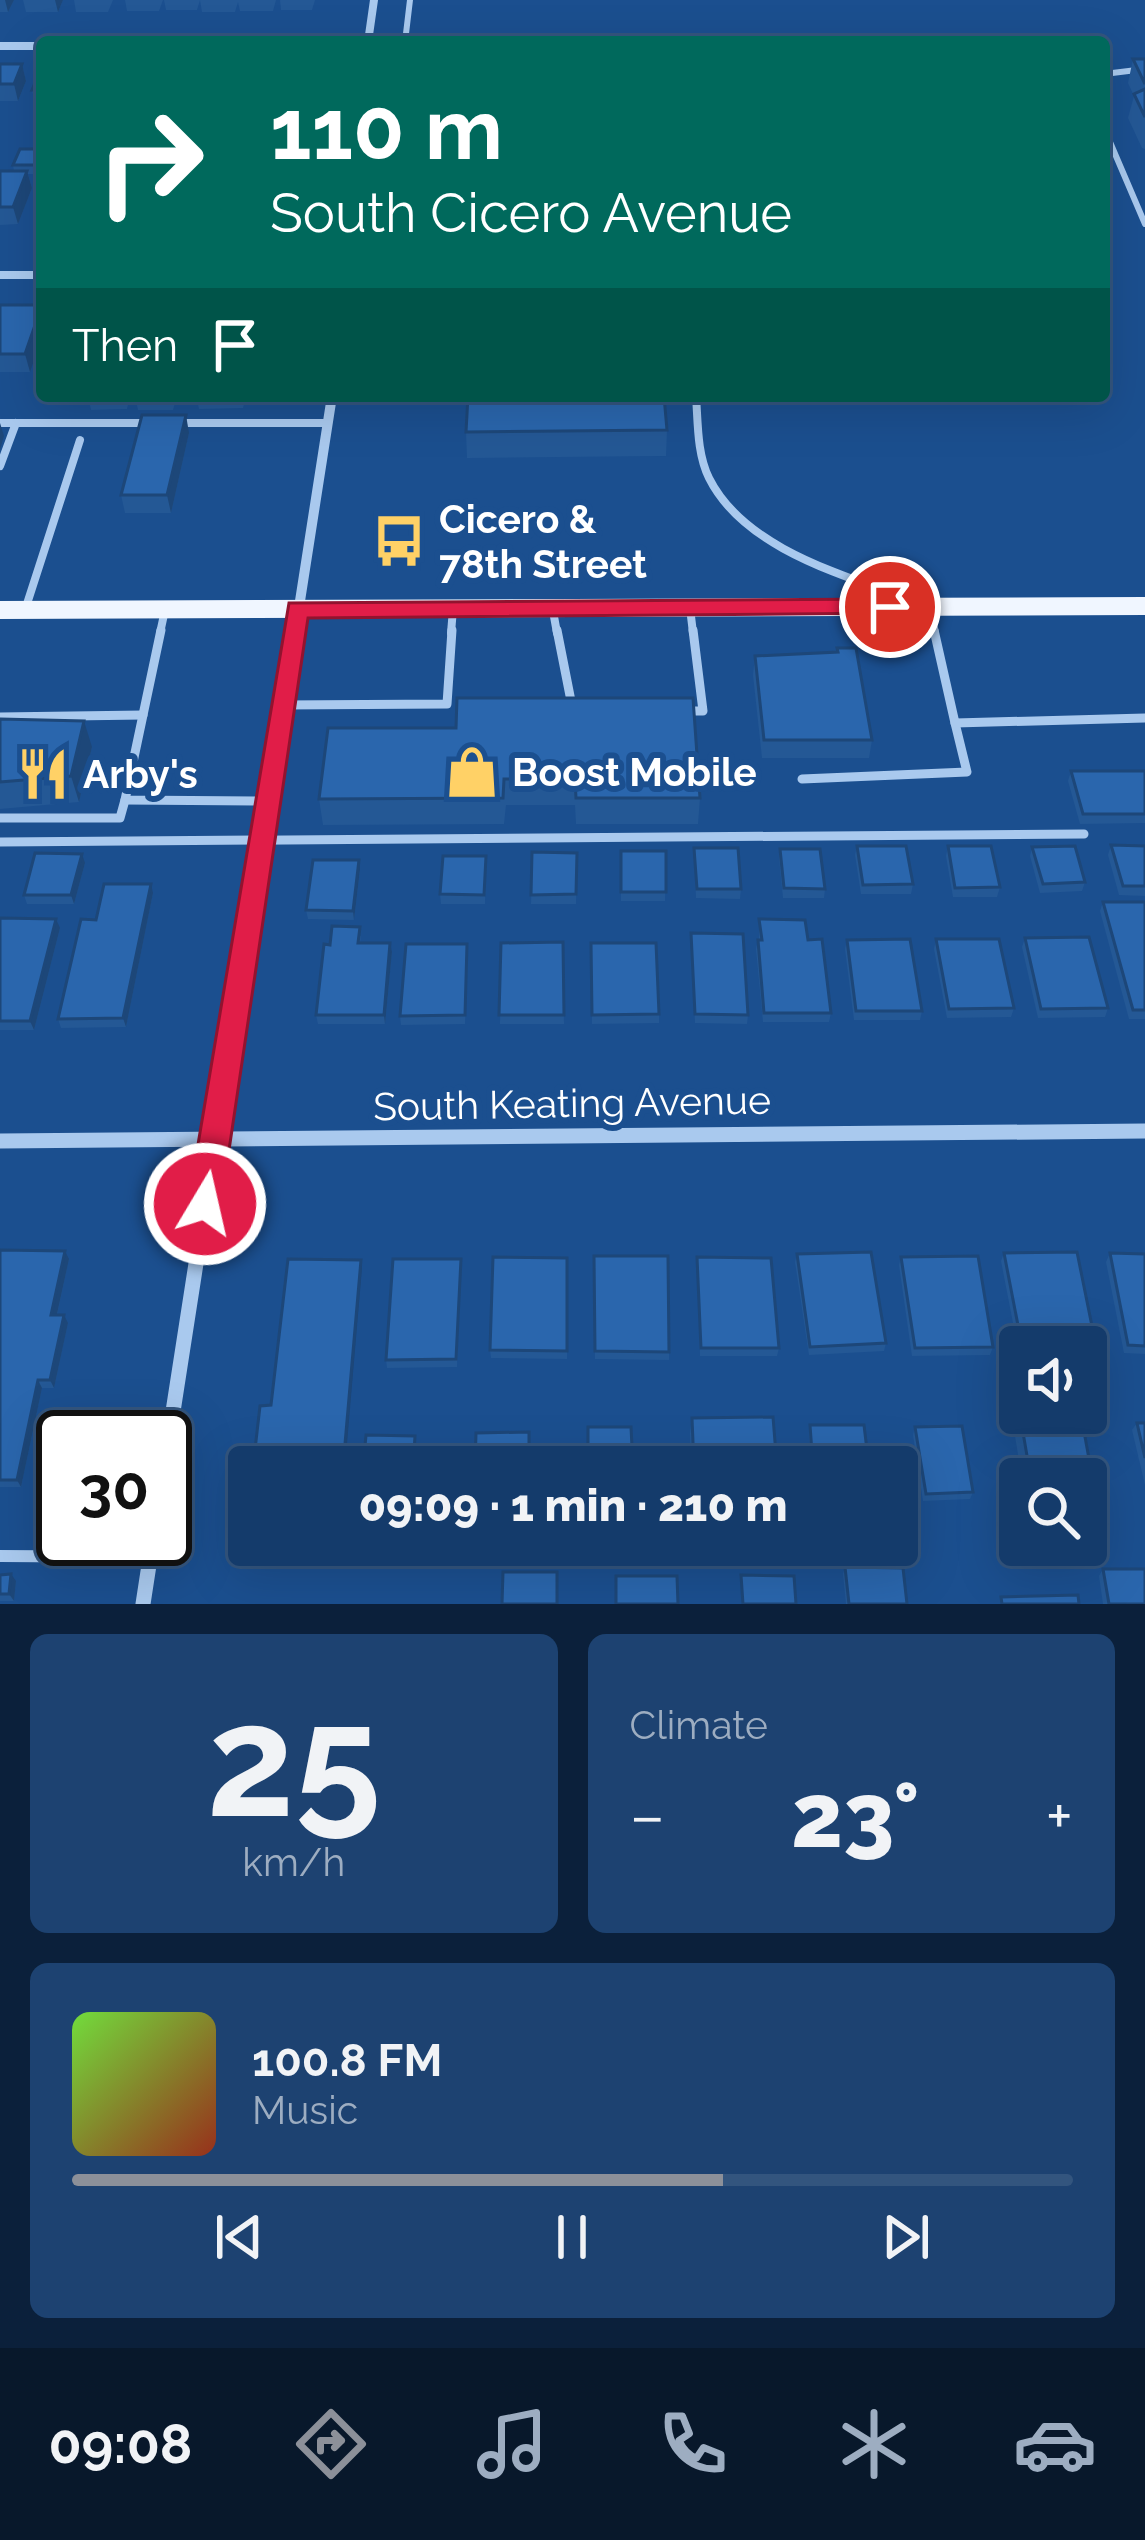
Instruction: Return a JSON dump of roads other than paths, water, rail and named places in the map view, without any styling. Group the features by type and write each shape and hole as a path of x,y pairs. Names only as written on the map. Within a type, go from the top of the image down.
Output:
{"main road":[{"path":"13,610 1145,606"}],"street":[{"path":"369,36 374,0"},
{"path":"0,46 36,46"},
{"path":"0,275 36,275"},
{"path":"173,1410 331,402"},
{"name":"South Keating Avenue","path":"0,1141 1145,1131"},
{"path":"143,1604 149,1566"}],"lane":[{"path":"406,36 410,0"},
{"path":"1110,73 1145,69"},
{"path":"1110,142 1145,224"},
{"path":"696,402 700,454 717,493 744,523 770,539 929,607 967,772 802,779"},
{"path":"0,423 328,423"},
{"path":"0,466 16,423"},
{"path":"13,610 80,440"},
{"path":"553,608 572,710 594,710"},
{"path":"681,711 703,711 690,608"},
{"path":"282,705 447,704 453,609"},
{"path":"0,818 120,818 165,610"},
{"path":"0,717 143,716"},
{"path":"955,722 1145,718"},
{"path":"125,800 267,801"},
{"path":"0,842 1084,834"},
{"path":"0,1556 36,1554"}],"place":[{"name":"Cicero & 78th Street","path":"399,541"},
{"name":"Boost Mobile","path":"472,772"},
{"name":"Arby's","path":"43,774"}]}
